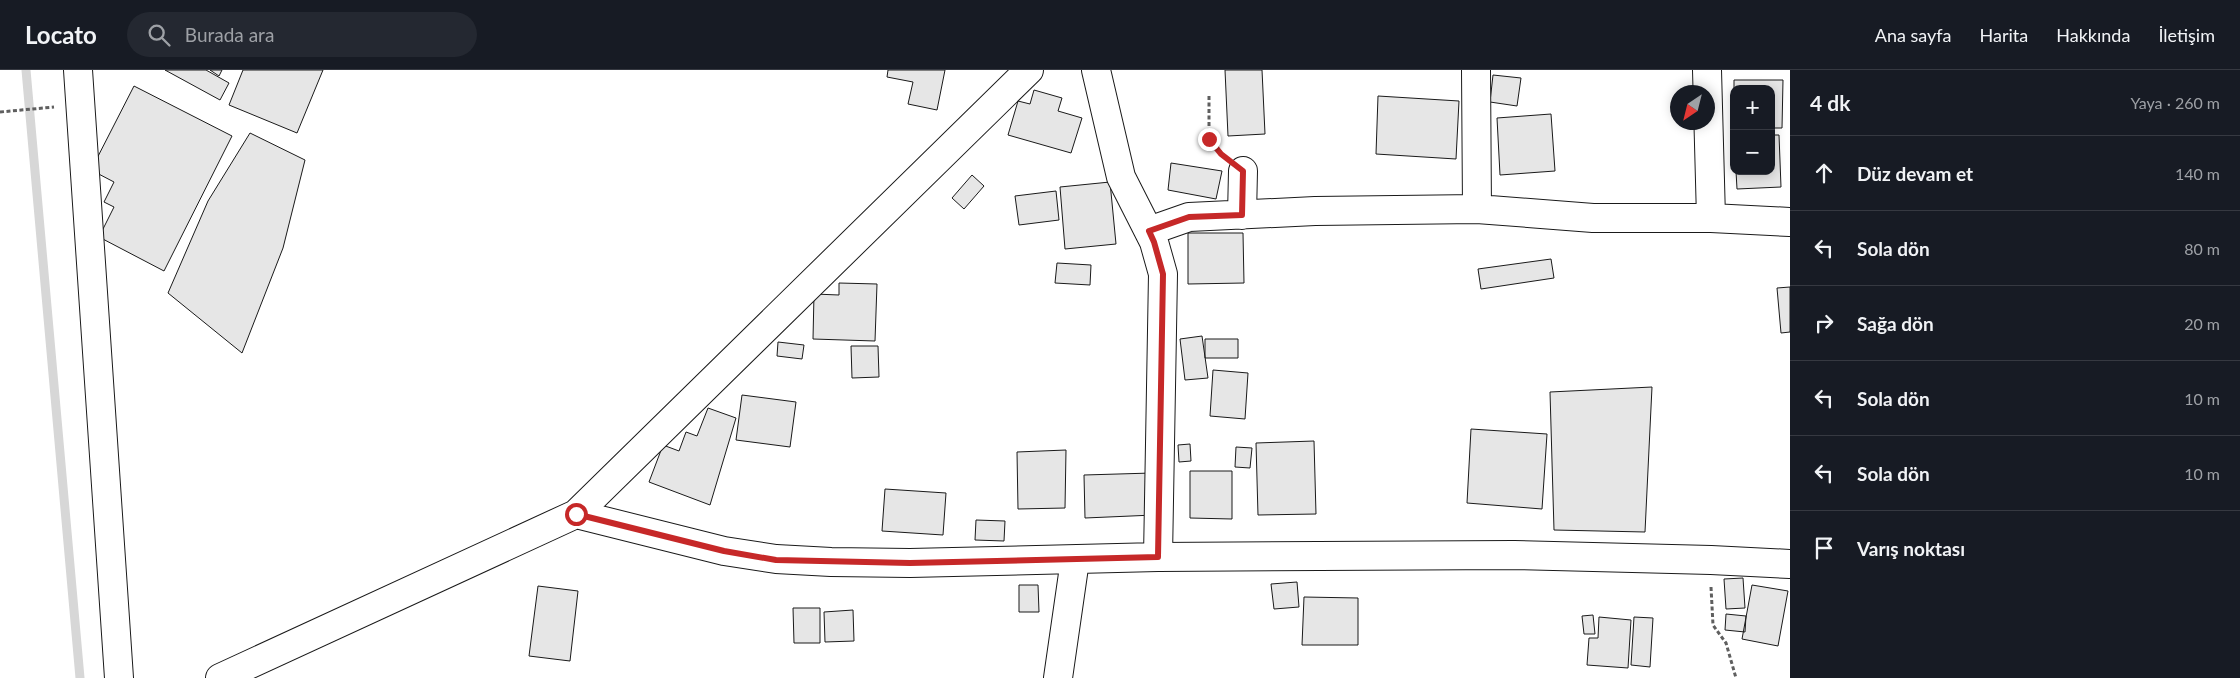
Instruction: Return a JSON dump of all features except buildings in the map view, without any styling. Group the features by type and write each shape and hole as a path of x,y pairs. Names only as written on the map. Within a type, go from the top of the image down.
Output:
{"street":[{"path":"78,70 80,132 119,678"},
{"path":"220,678 576,514 1029,70"},
{"path":"1096,70 1121,177 1154,242 1163,274 1158,557"},
{"path":"1476,70 1477,209"},
{"path":"1707,70 1711,218"},
{"path":"1242,215 1243,171"},
{"path":"1149,231 1189,217 1477,209 1593,218 1711,218 1790,222"},
{"path":"576,514 724,551 776,560 910,563 1158,557 1514,555 1790,564"},
{"path":"1058,678 1076,560"}],"path":[{"path":"1209,96 1209,139 1221,154 1243,171"},
{"path":"0,112 80,104"},
{"path":"1711,560 1713,625 1726,643 1736,678"}],"waterway":[{"path":"26,70 80,678"}],"route":[{"path":"576,514 724,551 776,560 910,563 1158,557 1163,274 1149,231 1189,217 1242,215 1243,171 1221,154 1209,139"}]}
